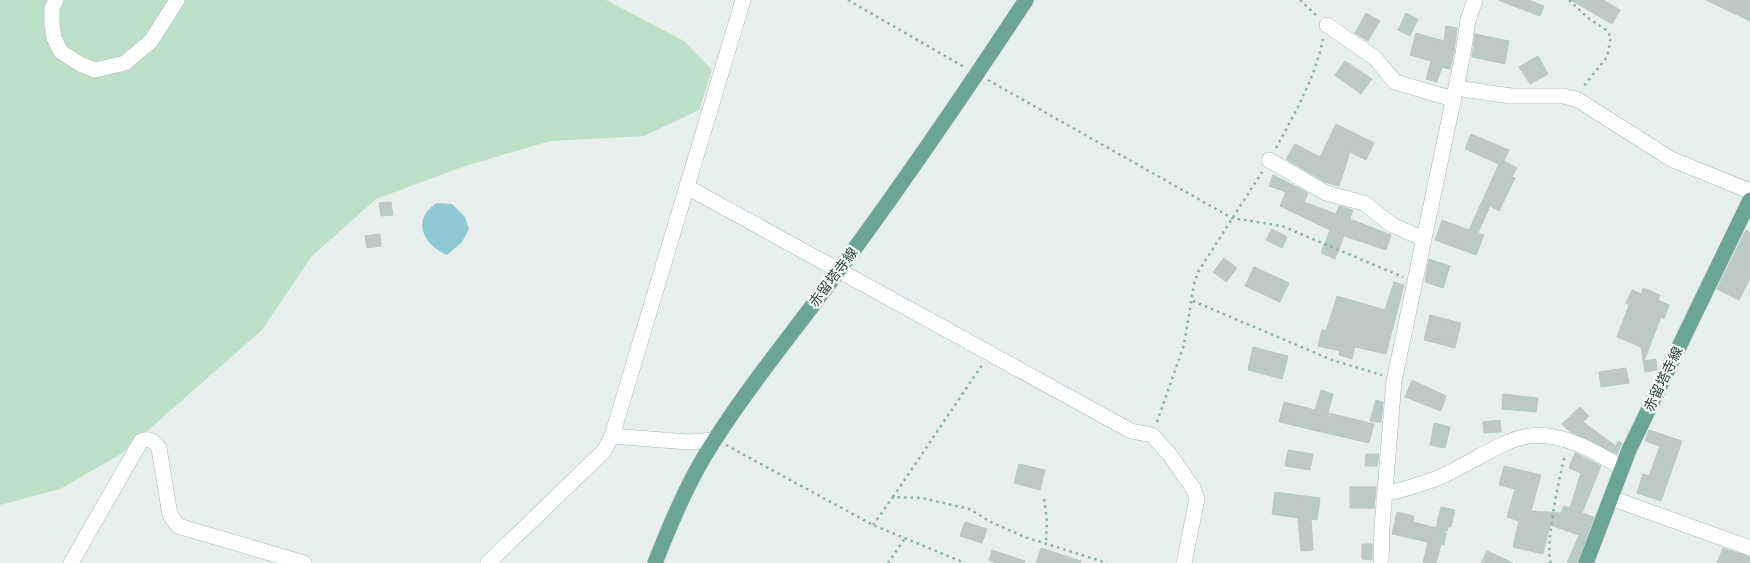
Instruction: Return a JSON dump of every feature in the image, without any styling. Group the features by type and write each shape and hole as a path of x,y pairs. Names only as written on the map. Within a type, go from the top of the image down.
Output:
{"main road":[{"name":"赤留塔寺線","path":"655,563 676,511 716,440 775,354 839,271 977,74 1026,0"},
{"name":"赤留塔寺線","path":"1586,563 1629,450 1750,200"}],"street":[{"path":"56,0 52,8 52,24 54,38 61,52 80,64 95,70 125,63 151,41 178,0"},
{"path":"488,563 604,451 612,436 743,0"},
{"path":"1381,563 1394,381 1468,20 1475,0"},
{"path":"1327,25 1375,58 1395,82 1454,93 1564,96 1590,106 1646,145 1671,159 1750,191"},
{"path":"1269,160 1326,193 1364,203 1392,225 1424,239"},
{"path":"687,187 1131,431 1152,435 1185,475 1197,499 1184,563"},
{"path":"612,436 688,442 716,440"},
{"path":"1385,494 1441,477 1510,441 1525,436 1558,438 1569,441 1589,448 1622,468"},
{"path":"71,563 141,441 148,439 154,441 159,448 170,516 178,526 304,563"},
{"path":"1611,498 1750,548"}],"path":[{"path":"848,0 1232,218 1282,226 1415,282"},
{"path":"1152,435 1184,345 1193,301 1194,284 1198,272 1269,160 1304,96 1320,54 1327,25 1300,0"},
{"path":"1570,0 1588,18 1606,30 1611,37 1607,57 1575,100"},
{"path":"1193,301 1332,360 1372,371 1394,381"},
{"path":"873,526 989,353"},
{"path":"716,440 873,526 965,563"},
{"path":"1552,563 1548,552 1555,497 1569,441"},
{"path":"893,497 922,498 959,506 1015,533 1107,563"},
{"path":"1044,499 1047,520 1046,543"},
{"path":"888,563 905,538"}],"green space":[{"path":"0,0 606,0 684,41 712,70 699,110 644,136 550,141 462,167 376,199 311,257 262,330 121,454 60,489 0,505"}],"water":[{"path":"437,203 452,204 465,217 469,229 462,242 447,255 432,245 423,232 422,224 424,217 429,209"}],"building":[{"path":"1498,0 1528,0 1544,6 1540,16"},
{"path":"1571,0 1604,0 1620,10 1612,24"},
{"path":"1706,0 1750,0 1750,21"},
{"path":"1366,13 1380,21 1368,41 1355,33"},
{"path":"1406,13 1418,19 1410,36 1398,30"},
{"path":"1446,26 1457,28 1454,52 1450,69 1442,67 1437,82 1426,79 1431,61 1410,55 1416,33 1444,41"},
{"path":"1475,34 1509,41 1505,64 1472,57"},
{"path":"1538,56 1548,74 1530,84 1519,67"},
{"path":"1345,61 1372,79 1361,94 1335,75"},
{"path":"1336,124 1374,143 1366,160 1350,152 1339,186 1325,182 1286,159 1295,144 1320,157"},
{"path":"1471,134 1509,150 1504,161 1517,168 1512,177 1515,178 1499,211 1490,206 1478,233 1484,235 1476,255 1435,240 1442,220 1469,230 1499,164 1465,149"},
{"path":"1273,175 1308,193 1304,202 1336,214 1339,206 1353,210 1350,219 1391,235 1386,250 1344,236 1335,259 1321,253 1330,230 1280,206 1286,192 1269,186"},
{"path":"391,202 393,215 381,216 379,203"},
{"path":"1272,229 1287,237 1282,248 1266,240"},
{"path":"1746,230 1750,232 1750,278 1739,300 1717,289"},
{"path":"380,234 381,246 367,248 365,236"},
{"path":"1224,258 1237,268 1226,282 1213,272"},
{"path":"1429,259 1450,266 1443,288 1425,282"},
{"path":"1254,267 1289,283 1280,302 1245,286"},
{"path":"1394,282 1404,285 1386,354 1355,347 1352,359 1339,355 1340,351 1318,346 1322,330 1326,331 1337,296 1385,310"},
{"path":"1643,288 1660,295 1658,300 1669,305 1664,319 1661,317 1644,361 1656,359 1657,370 1645,372 1641,347 1617,337 1629,305 1626,303 1632,290 1641,294"},
{"path":"1430,315 1461,323 1455,348 1424,340"},
{"path":"1253,347 1288,356 1282,379 1248,370"},
{"path":"1626,368 1629,383 1601,387 1599,372"},
{"path":"1412,380 1446,396 1441,411 1405,397"},
{"path":"1321,390 1333,394 1328,413 1374,424 1369,443 1279,422 1284,402 1315,410"},
{"path":"1503,394 1538,398 1536,412 1502,409"},
{"path":"1376,400 1383,402 1381,422 1370,421"},
{"path":"1580,407 1589,416 1583,422 1616,446 1618,441 1622,443 1617,454 1569,431 1562,424"},
{"path":"1500,420 1501,432 1484,433 1483,422"},
{"path":"1434,423 1450,427 1445,448 1430,445"},
{"path":"1649,430 1682,441 1661,501 1637,493 1643,474 1649,476 1660,446 1645,441"},
{"path":"1288,450 1313,454 1310,470 1285,466"},
{"path":"1575,453 1601,466 1582,513 1594,517 1577,563 1567,563 1579,535 1550,525 1543,554 1513,547 1519,521 1507,517 1515,489 1499,485 1504,466 1541,475 1531,511 1561,513 1564,506 1570,508 1581,473 1569,468"},
{"path":"1366,454 1379,454 1377,466 1365,466"},
{"path":"1019,464 1045,470 1040,490 1014,483"},
{"path":"1350,487 1376,487 1374,508 1350,508"},
{"path":"1275,492 1320,498 1317,520 1311,519 1313,550 1301,551 1298,518 1272,514"},
{"path":"1441,507 1455,510 1451,527 1448,527 1447,531 1442,531 1446,533 1444,545 1441,544 1436,563 1423,563 1428,542 1392,534 1397,512 1414,516 1413,522 1436,528"},
{"path":"965,522 987,529 982,543 960,536"},
{"path":"1362,544 1372,544 1372,560 1362,559"},
{"path":"1041,548 1081,561 1081,563 1036,563"},
{"path":"1723,548 1750,557 1750,563 1717,563"},
{"path":"992,550 1025,561 1025,563 996,563 989,560"},
{"path":"1487,551 1513,563 1481,563"}]}
